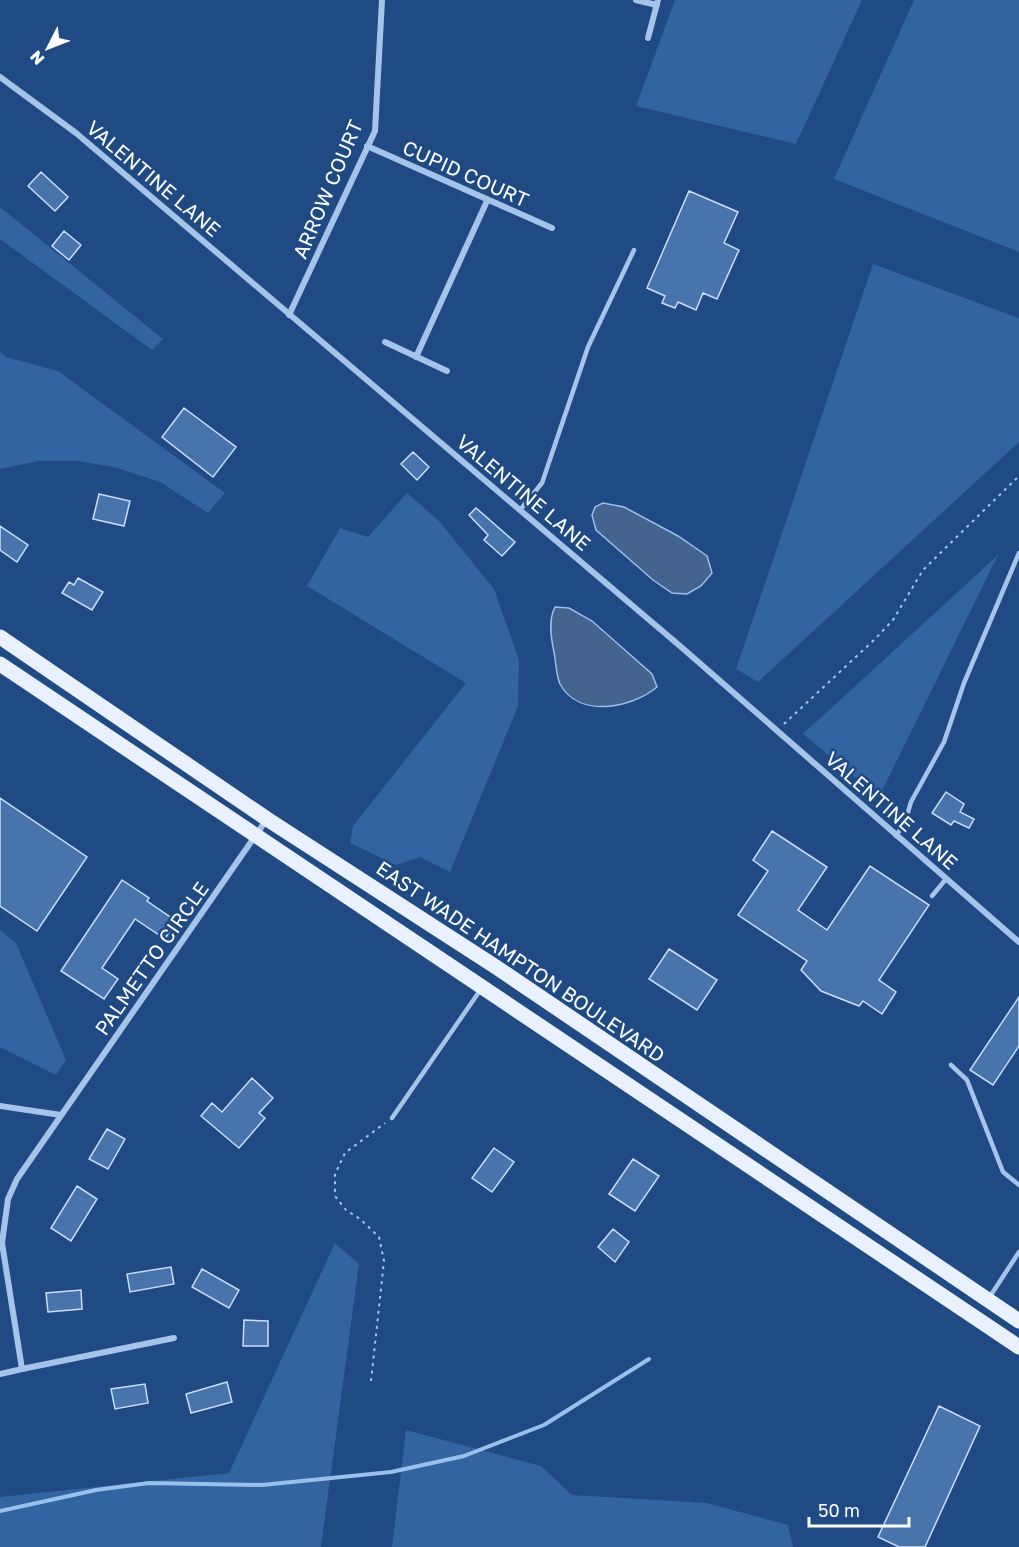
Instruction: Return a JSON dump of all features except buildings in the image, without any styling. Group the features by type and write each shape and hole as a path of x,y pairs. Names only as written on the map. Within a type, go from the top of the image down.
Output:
{"main road":[{"name":"EAST WADE HAMPTON BOULEVARD","path":"0,637 267,819 496,967 1019,1321"},
{"path":"0,664 1019,1347"},
{"path":"118,744 131,726"},
{"path":"202,801 214,783"},
{"path":"976,1318 988,1300"}],"street":[{"name":"ARROW COURT","path":"289,315 375,131 382,0"},
{"path":"636,0 658,3 648,38"},
{"name":"VALENTINE LANE","path":"0,77 76,133 778,730 1019,942"},
{"name":"CUPID COURT","path":"367,146 552,228"},
{"path":"416,357 487,201"},
{"path":"385,342 447,371"},
{"name":"PALMETTO CIRCLE","path":"22,1369 2,1243 3,1221 17,1179 267,819"},
{"path":"0,1106 62,1115"},
{"path":"0,1374 174,1338"}],"lane":[{"path":"520,510 542,483 588,347 634,250"},
{"path":"896,836 905,822 911,802 944,742 964,683 1019,553"},
{"path":"932,896 946,879"},
{"path":"392,1118 483,987"},
{"path":"951,1065 967,1080 1003,1172 1019,1185"},
{"path":"988,1300 1019,1252"}],"path":[{"path":"778,730 881,634 902,607 923,570 1019,476"},
{"path":"371,1381 384,1261 379,1237 360,1219 346,1210 335,1196 335,1173 345,1153 366,1135 392,1118"}],"shaded area":[{"path":"675,0 862,0 796,144 636,106"},
{"path":"914,0 1019,0 1019,252 834,179"},
{"path":"0,207 163,339 152,350 0,239"},
{"path":"873,264 1019,318 1019,442 758,682 736,669"},
{"path":"0,352 6,357 58,371 225,493 208,513 160,482 114,467 77,461 39,461 0,469"},
{"path":"407,493 439,521 494,589 519,660 518,706 450,872 420,857 396,865 350,843 353,826 466,683 307,586 340,528 368,537"},
{"path":"603,503 624,507 678,536 707,556 712,573 701,586 687,594 672,593 653,580 596,530 592,515 595,507"},
{"path":"998,555 879,797 803,734"},
{"path":"555,607 569,608 592,621 652,674 657,687 620,705 592,706 569,695 560,684 552,641 551,623"},
{"path":"0,930 16,943 66,1060 56,1075 0,1047"},
{"path":"335,1243 359,1264 321,1547 0,1547 0,1497 229,1473"},
{"path":"406,1430 541,1466 572,1495 707,1503 788,1525 793,1547 392,1547"}],"waterway":[{"path":"0,1511 96,1490 149,1483 262,1485 391,1472 464,1456 544,1425 649,1359"}]}
